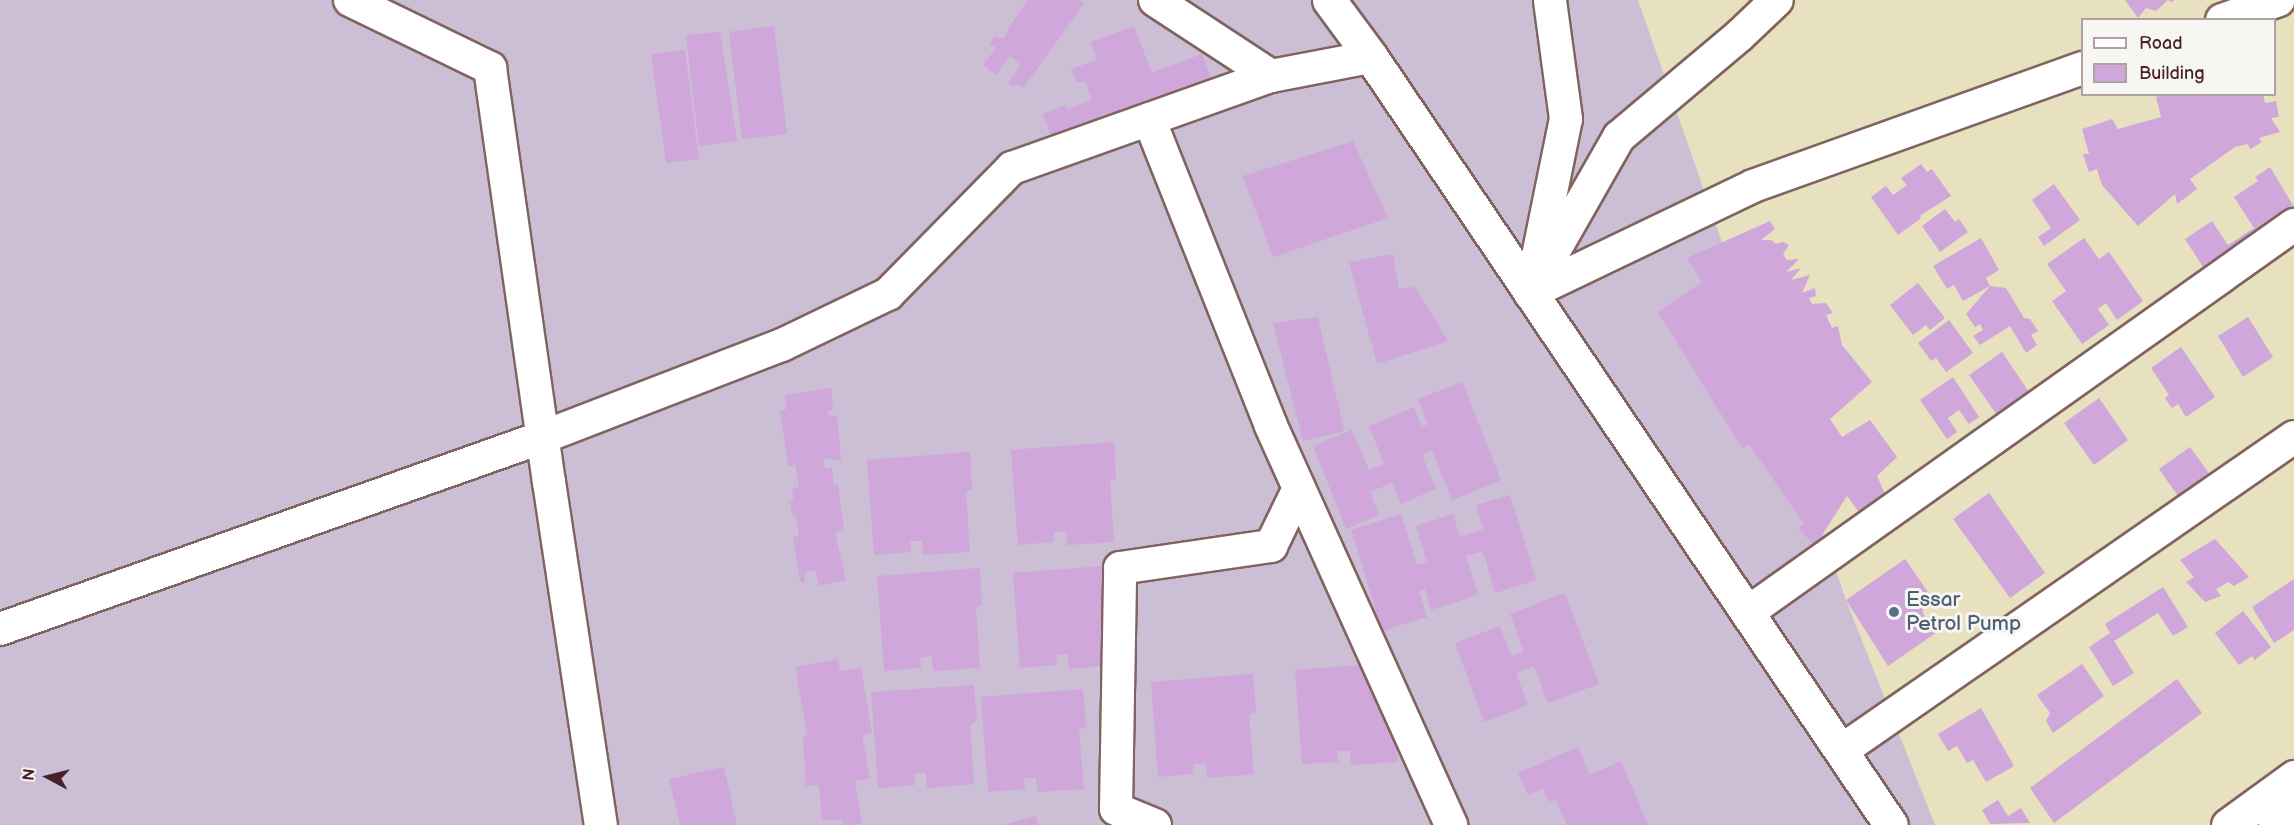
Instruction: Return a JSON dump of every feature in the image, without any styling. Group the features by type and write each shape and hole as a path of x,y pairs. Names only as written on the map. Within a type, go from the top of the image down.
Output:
{"street":[{"path":"350,0 490,68 602,825"},
{"path":"1155,0 1271,76"},
{"path":"1329,0 1371,57 1891,825"},
{"path":"1530,293 1619,137 1739,36 1777,0"},
{"path":"2225,12 2279,0"},
{"path":"1530,293 1566,119 1554,6"},
{"path":"0,629 543,437 782,345 888,294 1012,168 1271,76 1371,57"},
{"path":"1530,293 1753,186 2081,68"},
{"path":"1149,119 1299,488 1451,825"},
{"path":"1747,613 2294,225"},
{"path":"1841,751 2294,437"},
{"path":"1155,825 1116,809 1120,568 1271,546 1299,488"},
{"path":"2228,825 2294,777"},
{"path":"2275,825 2294,812"}],"shaded area":[{"path":"0,0 1638,0 1846,600 1935,825 0,825"}],"building":[{"path":"1028,0 1079,0 1084,4 1023,88 1016,83 1013,86 1008,83 1021,65 1010,56 996,75 983,65 996,48 990,44 995,36 1004,39 1010,25"},
{"path":"2125,0 2168,0 2156,11 2146,8 2138,18"},
{"path":"774,26 787,134 742,139 729,32"},
{"path":"1134,26 1152,73 1202,54 1211,78 1052,138 1043,114 1065,105 1067,109 1092,100 1085,81 1076,83 1071,69 1097,60 1091,42"},
{"path":"720,32 737,141 699,146 686,35"},
{"path":"685,50 699,159 666,163 651,54"},
{"path":"2263,96 2265,103 2276,101 2279,117 2271,118 2280,132 2259,138 2262,142 2250,149 2248,144 2235,147 2190,179 2197,189 2177,204 2175,194 2138,226 2102,185 2097,169 2089,172 2083,154 2089,154 2082,129 2112,119 2118,129 2161,117 2156,97"},
{"path":"1353,141 1388,218 1273,257 1243,176"},
{"path":"1921,164 1927,172 1932,169 1951,196 1921,215 1920,219 1898,235 1871,197 1886,186 1893,195 1907,185 1901,178"},
{"path":"2270,167 2294,207 2203,267 2185,239 2212,221 2228,245 2254,228 2234,197 2258,181 2255,177"},
{"path":"2054,184 2080,220 2044,246 2038,237 2051,228 2032,200"},
{"path":"1945,209 1955,222 1959,219 1968,232 1940,252 1922,226"},
{"path":"1770,221 1775,229 1761,240 1771,240 1776,244 1783,242 1789,245 1783,254 1787,260 1799,259 1786,272 1801,268 1791,280 1810,275 1802,293 1815,288 1816,296 1809,298 1812,304 1826,303 1833,313 1826,315 1832,328 1838,326 1842,345 1872,382 1830,419 1842,437 1870,420 1897,457 1877,476 1890,505 1865,520 1847,496 1815,546 1798,528 1804,524 1749,444 1742,448 1658,312 1702,282 1687,258"},
{"path":"1981,238 1999,270 1986,278 1990,286 1963,301 1954,285 1947,289 1933,266"},
{"path":"2084,238 2099,259 2109,252 2143,301 2117,320 2106,303 2098,309 2109,325 2082,344 2052,301 2066,291 2047,264"},
{"path":"1393,254 1399,289 1415,287 1448,341 1377,364 1349,262"},
{"path":"1918,283 1945,318 1930,330 1926,325 1913,335 1890,305"},
{"path":"1990,286 2006,288 2024,318 2030,319 2038,331 2031,335 2037,345 2026,353 2010,326 1980,345 1973,336 1983,330 1980,324 1975,327 1966,314"},
{"path":"1318,317 1344,431 1303,441 1273,323"},
{"path":"2248,317 2273,357 2243,377 2218,336"},
{"path":"1949,320 1973,353 1946,372 1936,358 1931,361 1918,343"},
{"path":"2181,347 2215,397 2186,417 2178,404 2172,408 2165,398 2169,395 2151,368"},
{"path":"2002,352 2031,395 1997,415 1969,375"},
{"path":"1953,377 1979,417 1969,424 1959,410 1948,418 1957,432 1947,439 1920,400"},
{"path":"1462,382 1501,480 1452,500 1432,451 1422,455 1436,489 1401,504 1392,483 1370,492 1379,515 1346,529 1313,446 1352,430 1369,470 1384,464 1369,426 1414,407 1422,427 1428,424 1418,399"},
{"path":"831,388 833,410 827,411 830,416 837,416 841,460 824,459 825,469 832,468 834,485 838,485 844,528 835,533 846,580 819,586 815,570 805,573 804,583 800,582 793,537 799,536 790,502 794,501 792,488 799,487 795,465 788,466 780,410 787,409 785,395"},
{"path":"2099,398 2128,440 2094,465 2064,423"},
{"path":"1114,442 1116,478 1110,482 1114,542 1067,545 1066,531 1054,532 1054,542 1018,545 1011,450"},
{"path":"2190,447 2216,483 2185,506 2159,469"},
{"path":"970,452 972,489 966,492 970,552 923,555 922,541 910,541 911,552 874,555 867,460"},
{"path":"1989,493 2045,573 2010,598 1953,519"},
{"path":"1510,495 1536,580 1495,593 1483,551 1466,556 1478,595 1431,610 1425,589 1419,591 1427,617 1382,631 1351,530 1401,514 1417,565 1427,562 1416,526 1453,514 1460,537 1483,529 1476,505"},
{"path":"2215,539 2249,577 2234,586 2228,582 2216,589 2221,596 2205,602 2186,582 2194,577 2180,560"},
{"path":"1905,559 1937,605 1922,610 1928,624 1938,622 1943,628 1888,666 1846,600"},
{"path":"1116,565 1116,665 1069,669 1068,654 1056,655 1057,665 1020,668 1013,573"},
{"path":"980,568 982,604 976,608 980,668 933,671 932,656 920,657 921,668 884,671 877,576"},
{"path":"2294,579 2294,630 2274,643 2252,607"},
{"path":"2163,587 2188,627 2173,636 2158,613 2114,641 2134,673 2113,686 2089,647 2110,633 2105,624"},
{"path":"1565,593 1599,684 1548,703 1534,666 1516,673 1528,705 1484,722 1455,643 1500,626 1511,656 1524,652 1510,614"},
{"path":"2243,611 2271,647 2255,660 2252,656 2239,665 2215,633"},
{"path":"838,659 840,671 861,667 872,733 862,735 870,778 855,781 862,823 852,825 844,825 841,819 822,821 819,785 806,786 803,738 807,733 795,667"},
{"path":"1397,662 1400,699 1393,702 1398,762 1351,765 1350,751 1337,751 1338,762 1302,764 1295,670"},
{"path":"2082,664 2104,696 2053,733 2046,721 2050,713 2037,695"},
{"path":"1253,674 1256,711 1249,715 1254,774 1207,778 1206,763 1193,764 1194,774 1158,777 1151,682"},
{"path":"2177,679 2202,713 2054,823 2030,788"},
{"path":"974,685 977,721 970,725 974,784 927,788 926,773 914,774 915,785 878,788 871,692"},
{"path":"1083,689 1086,726 1079,730 1084,789 1037,792 1036,778 1024,778 1025,789 988,792 981,697"},
{"path":"1981,708 2014,766 1986,782 1973,760 1967,763 1957,746 1948,751 1938,734"},
{"path":"1578,747 1590,775 1621,761 1648,825 1567,825 1555,799 1549,802 1543,789 1528,795 1518,773"},
{"path":"724,767 737,825 680,825 669,779"},
{"path":"1998,800 2008,816 2021,808 2030,823 1990,824 1982,810"},
{"path":"1036,816 1038,825 1006,824"}],"place":[{"name":"Essar Petrol Pump","path":"1894,612"}]}
